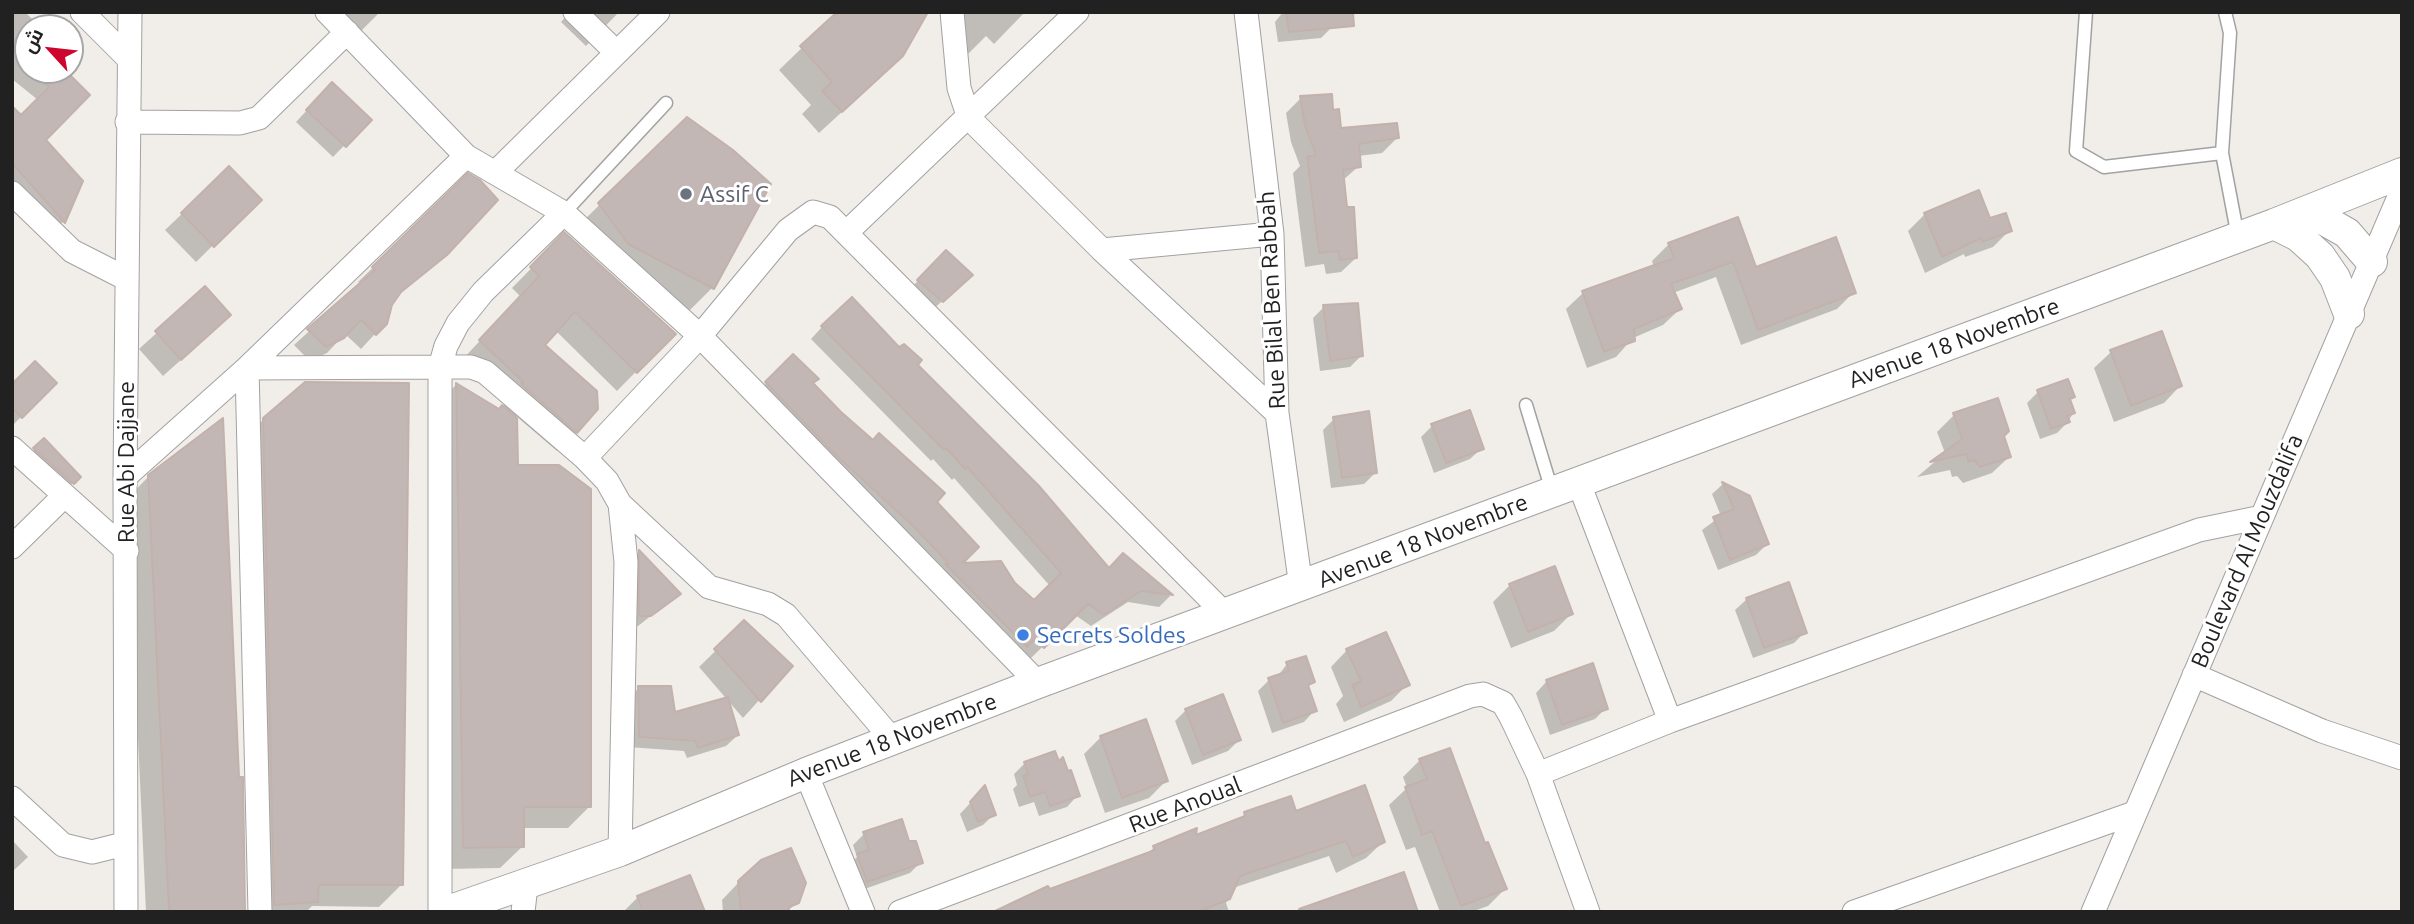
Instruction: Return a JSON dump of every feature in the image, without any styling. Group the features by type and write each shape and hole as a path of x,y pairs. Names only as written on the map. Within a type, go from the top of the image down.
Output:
{"street":[{"path":"82,12 129,59"},
{"name":"Rue Abi Dajjane","path":"126,912 125,477 130,12"},
{"path":"327,12 466,156 564,213 700,336 1038,683"},
{"path":"575,12 616,52"},
{"path":"496,173 658,12"},
{"path":"952,12 959,89 969,118 1102,250 1277,413"},
{"path":"846,233 1077,12"},
{"name":"Rue Bilal Ben Rabbah","path":"1245,12 1272,234 1277,413 1301,587"},
{"path":"127,122 240,123 259,118 347,32"},
{"path":"125,477 247,369 466,156"},
{"name":"Avenue 18 Novembre","path":"443,912 525,899 620,850 892,739 2238,238 2402,173"},
{"name":"Boulevard Al Mouzdalifa","path":"2092,912 2402,190"},
{"path":"12,193 72,251 127,279"},
{"path":"2308,211 2347,233 2372,262"},
{"path":"585,458 700,336 788,230 813,212 830,217 1226,615"},
{"path":"443,912 440,367 446,346 458,323 483,292 564,213"},
{"path":"2274,224 2298,236 2320,256 2335,278 2349,314"},
{"path":"1102,250 1272,234"},
{"path":"247,369 471,367 485,372 585,458 607,481 620,504 709,587 768,604 786,615 892,739"},
{"path":"247,369 260,912"},
{"path":"12,448 63,497 127,551"},
{"path":"1566,486 1671,721"},
{"path":"12,547 63,497"},
{"path":"620,504 626,562 620,850"},
{"path":"1583,910 1538,774 1671,721 2199,530 2262,517"},
{"path":"2194,675 2322,731 2402,758"},
{"name":"Rue Anoual","path":"900,912 1470,696 1483,694 1503,703 1538,774"},
{"path":"806,773 863,912"},
{"path":"12,797 63,845 92,852 124,844"},
{"path":"1854,912 2134,813"}],"lane":[{"path":"2086,12 2076,151 2105,167 2222,153"},
{"path":"2225,12 2230,33 2222,153 2238,238"},
{"path":"564,213 666,103"},
{"path":"1526,405 1566,486"}],"building":[{"path":"837,12 928,12 903,56 842,112 822,91 832,82 800,46"},
{"path":"1286,12 1353,12 1354,26 1289,32"},
{"path":"332,82 372,120 346,147 306,110"},
{"path":"45,84 79,84 90,95 46,140 83,181 65,223 12,163 12,106 21,115 49,87"},
{"path":"1332,94 1333,110 1339,109 1341,128 1397,123 1399,138 1359,144 1361,167 1343,170 1347,207 1354,207 1357,258 1340,260 1338,251 1319,253 1307,157 1316,155 1305,126 1300,96"},
{"name":"Assif C","path":"687,117 733,150 771,184 714,289 628,244 598,203"},
{"path":"229,166 262,200 214,247 181,213"},
{"path":"468,173 480,180 498,200 447,255 401,292 392,305 387,324 376,335 361,320 344,338 326,347 307,329 375,270 372,267"},
{"path":"1979,190 1990,218 2006,213 2012,231 1982,242 1981,238 1942,257 1924,213"},
{"path":"1738,217 1756,267 1836,237 1856,293 1758,330 1733,262 1671,284 1682,309 1634,329 1635,341 1604,352 1582,291 1674,258 1668,243"},
{"path":"564,232 676,334 637,373 575,312 545,345 597,391 598,409 577,433 521,384 523,382 479,340 539,276 530,267"},
{"path":"946,250 973,275 943,302 917,280"},
{"path":"205,286 231,315 181,360 155,331"},
{"path":"852,297 899,347 904,344 922,360 918,365 1039,486 1109,568 1123,553 1173,595 1141,591 1104,615 1088,604 1044,648 1035,639 1027,647 945,564 949,564 914,527 837,456 765,382 793,354 819,379 813,383 841,412 873,440 879,433 945,493 937,502 979,547 963,563 1001,561 1015,583 1034,600 1061,573 967,467 965,469 946,448 944,450 821,326"},
{"path":"1358,303 1363,356 1330,361 1323,305"},
{"path":"2162,331 2182,386 2131,406 2110,350"},
{"path":"35,361 57,383 22,418 12,408 12,384"},
{"path":"2068,379 2075,397 2070,399 2075,413 2067,416 2070,422 2051,429 2037,390"},
{"path":"305,382 409,383 403,885 319,885 318,902 274,905 263,418"},
{"path":"456,383 499,409 502,405 517,418 518,465 559,465 591,489 591,807 524,807 524,847 463,848"},
{"path":"1998,398 2009,431 2004,436 2011,457 1980,467 1974,460 1968,462 1967,454 1930,462 1962,439 1953,413"},
{"path":"1470,410 1484,449 1446,463 1431,424"},
{"path":"1369,411 1377,473 1342,478 1333,417"},
{"path":"223,418 239,777 243,777 245,912 169,912 148,475"},
{"path":"44,438 81,477 74,484 33,448"},
{"path":"1722,482 1750,496 1769,544 1730,560 1713,517 1734,509"},
{"path":"639,550 681,594 651,616 639,616"},
{"path":"1555,566 1573,614 1528,632 1509,584"},
{"path":"1789,582 1807,633 1764,648 1746,598"},
{"path":"744,620 793,666 761,702 714,649"},
{"path":"1386,632 1410,685 1361,707 1352,685 1361,681 1346,649"},
{"path":"1306,656 1315,682 1308,685 1317,711 1283,723 1268,678 1289,671 1286,662"},
{"path":"1593,663 1608,709 1562,725 1546,680"},
{"path":"638,686 671,686 675,712 728,697 739,735 698,748 695,741 639,737"},
{"path":"1223,694 1241,740 1203,755 1185,709"},
{"path":"1146,719 1168,781 1122,798 1100,736"},
{"path":"1450,748 1485,843 1488,842 1507,889 1461,906 1432,831 1422,835 1405,787 1427,779 1419,759"},
{"path":"1055,751 1059,761 1063,757 1068,771 1071,770 1080,796 1050,806 1045,792 1030,797 1023,776 1028,774 1024,762"},
{"path":"985,785 996,815 978,822 970,802"},
{"path":"1365,785 1385,842 1353,857 1346,841 1240,876 1230,899 1198,912 993,912 1048,886 1050,889 1155,850 1153,846 1197,828 1196,835 1245,816 1244,812 1291,796 1296,811"},
{"path":"902,819 909,841 916,841 923,863 867,882 857,854 869,850 863,832"},
{"path":"791,848 806,883 799,903 789,907 788,912 741,912 738,881 761,860"},
{"path":"1404,872 1418,912 1300,912 1299,909"},
{"path":"690,875 705,912 643,912 637,896"}],"place":[{"name":"Assif C","path":"686,194"},
{"name":"Secrets Soldes","path":"1023,635"}]}
